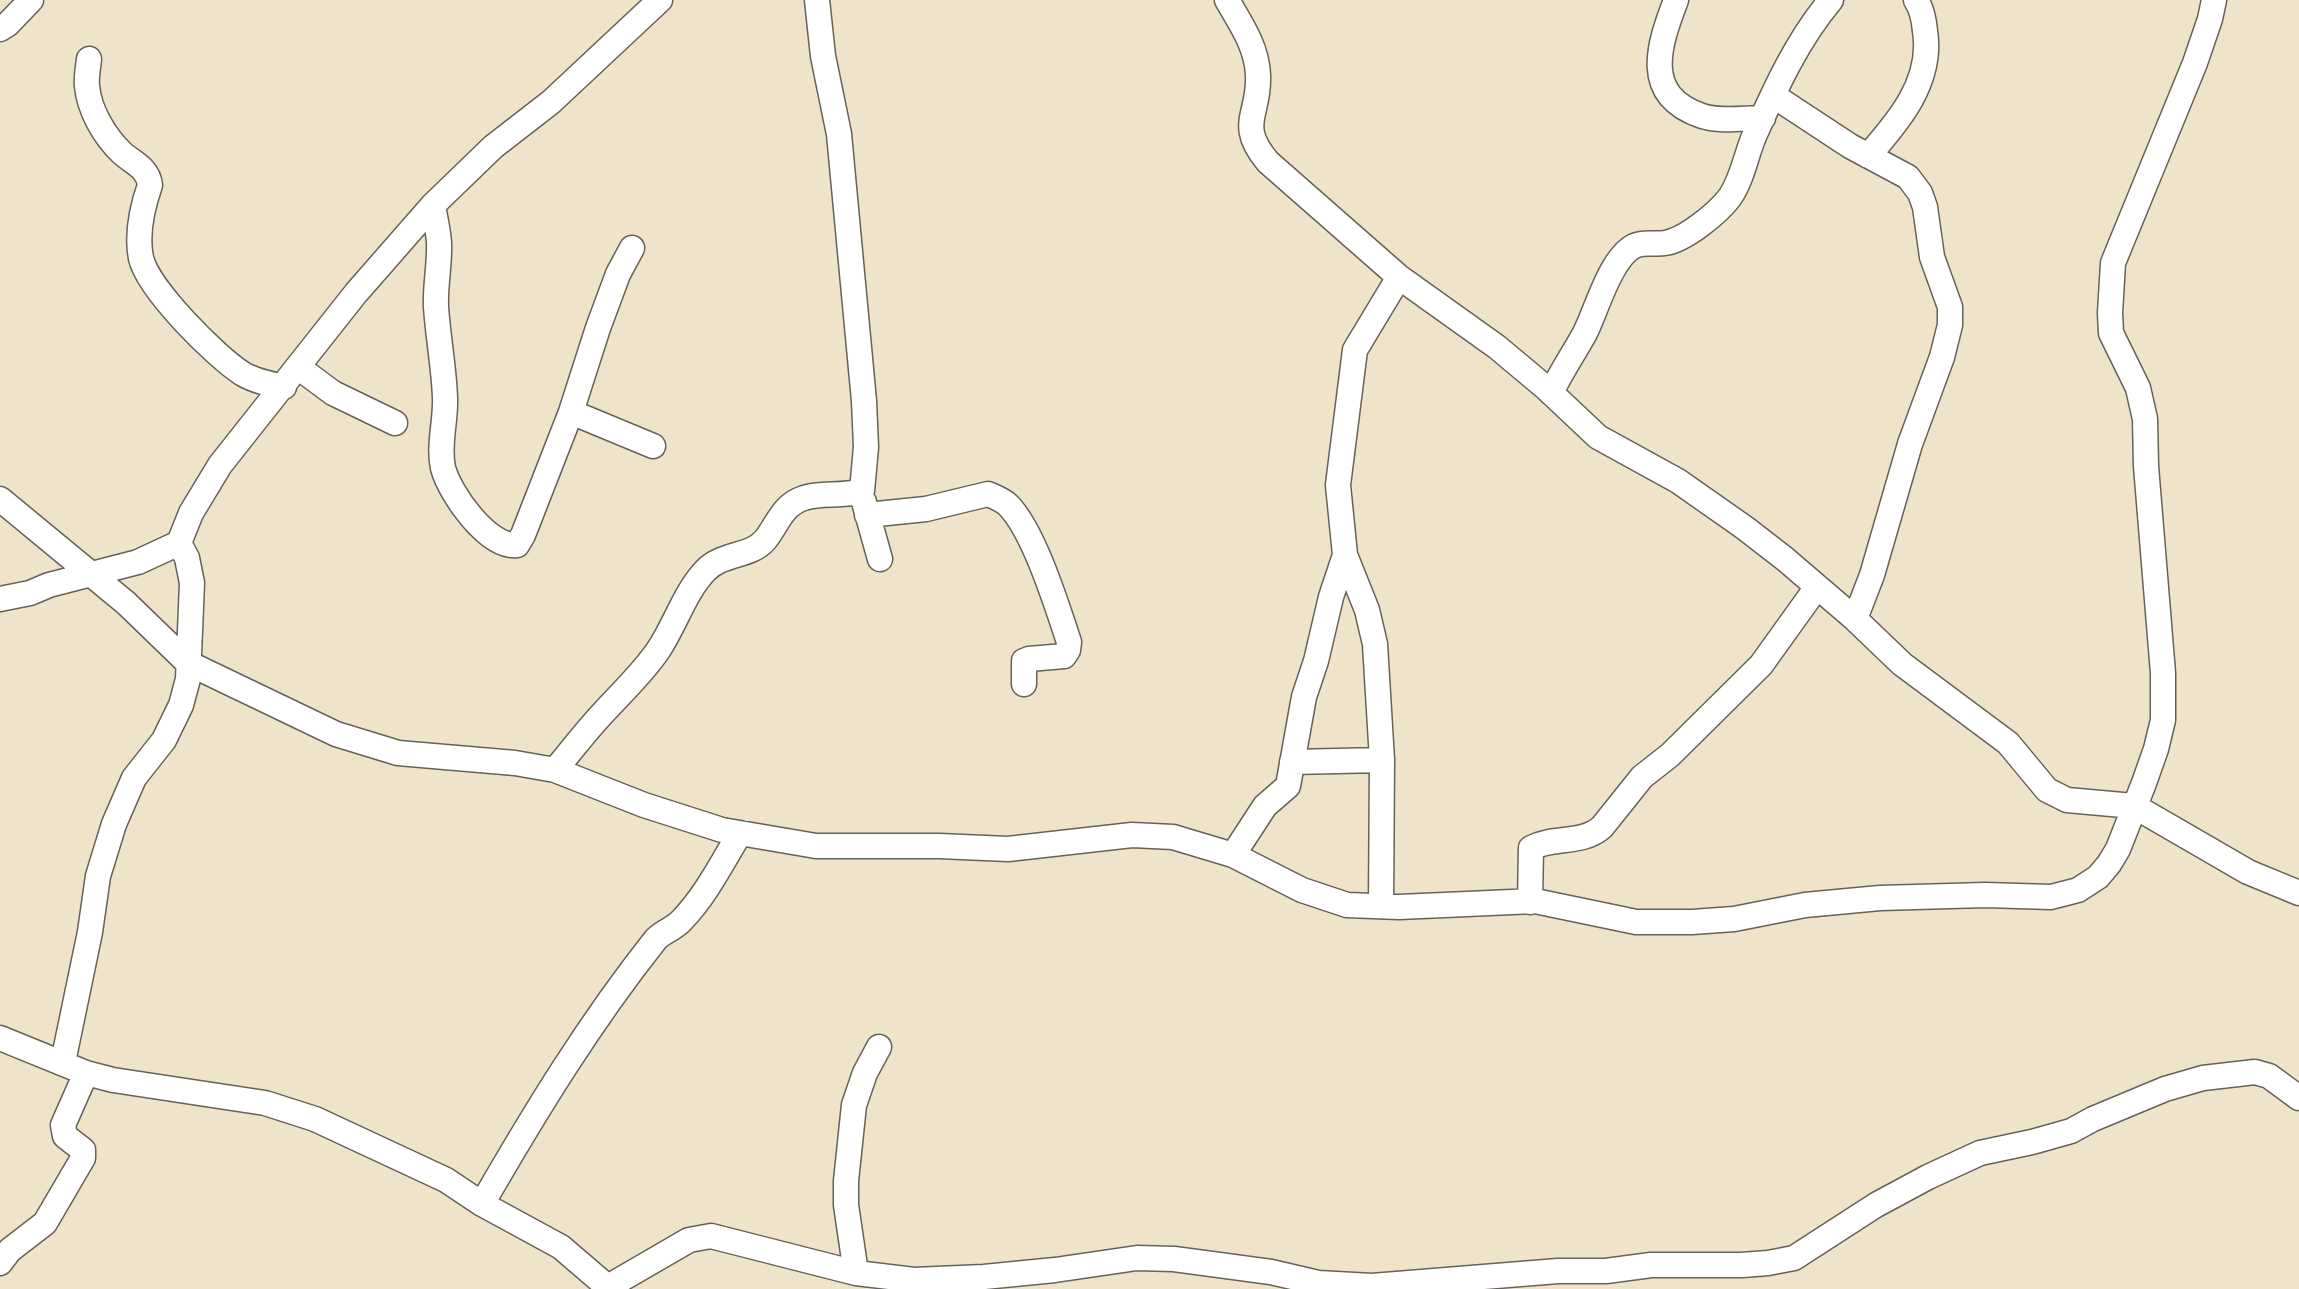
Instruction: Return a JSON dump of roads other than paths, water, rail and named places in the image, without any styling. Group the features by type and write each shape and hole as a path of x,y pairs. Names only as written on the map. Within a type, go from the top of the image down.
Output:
{"street":[{"path":"0,29 31,0"},
{"path":"0,599 138,562 179,543 191,513 220,465 356,293 433,205 493,147 551,102 660,0"},
{"path":"817,0 823,56 839,134 864,401 866,447 862,491 880,559"},
{"path":"1227,0 1250,39 1257,65 1259,78 1250,122 1253,143 1268,162 1399,277 1497,347 1598,437 1678,481 1718,508 1817,587 1902,664 2008,743 2056,796 2067,800 2134,806 2248,872 2299,893"},
{"path":"1675,0 1664,32 1658,64 1660,77 1667,90 1675,99 1703,116 1763,118"},
{"path":"1551,393 1585,332 1616,266 1636,245 1667,243 1691,231 1730,197 1793,56 1831,0"},
{"path":"1868,156 1897,122 1922,79 1926,62 1926,38 1921,7 1916,0"},
{"path":"0,499 92,574 188,663 336,734 398,753 514,763 555,770 644,806 722,830 816,846 1008,849 1132,835 1173,837 1233,855 1302,890 1347,905 1530,902 1653,923 1734,919 1805,905 1880,898 1984,895 2051,897 2078,890 2098,877 2118,849 2163,720 2163,682 2145,419 2143,401 2111,333 2113,262 2199,51 2214,0"},
{"path":"89,59 86,83 88,96 104,132 121,153 141,168 149,178 150,185 139,231 142,260 150,277 196,333 225,360 257,380 284,387"},
{"path":"1774,96 1868,156 1908,177 1920,193 1929,227 1932,257 1951,307 1950,325 1942,356 1910,444 1872,575 1855,620"},
{"path":"433,205 439,243 436,303 445,398 441,451 443,470 466,509 486,533 505,545 517,545 523,535 571,412 597,328 618,274 632,248"},
{"path":"1381,906 1382,760 1375,644 1367,610 1345,555 1338,485 1352,362 1359,341 1399,277"},
{"path":"298,367 332,393 395,423"},
{"path":"571,412 653,446"},
{"path":"555,770 603,713 630,687 658,651 696,583 710,565 763,542 779,515 805,497 849,495 862,491"},
{"path":"867,515 926,509 988,494 1007,504 1029,540 1053,593 1069,642 1064,656 1029,659 1024,662 1024,684"},
{"path":"63,1062 90,932 98,876 114,824 134,778 164,740 181,705 188,679 192,583 187,558 179,543"},
{"path":"1233,855 1265,806 1286,790 1290,781 1304,697 1317,661 1331,597 1345,555"},
{"path":"1530,902 1531,848 1577,839 1602,827 1642,777 1670,755 1761,665 1817,587"},
{"path":"1292,762 1382,760"},
{"path":"482,1204 519,1139 597,1017 656,939 675,927 699,900 740,833"},
{"path":"0,1038 86,1073 113,1080 265,1104 291,1111 365,1141 446,1180 482,1204 562,1247 609,1288 689,1240 711,1236 856,1273 913,1284 1137,1258 1174,1259 1271,1272 1318,1283 1372,1286 1651,1265 1768,1263 1794,1258 1876,1205 1980,1153 2071,1131 2165,1089 2203,1078 2255,1072 2269,1076 2299,1098"},
{"path":"856,1273 846,1205 846,1181 854,1105 862,1081 879,1047"},
{"path":"0,1263 10,1250 46,1223 83,1158 83,1150 65,1136 63,1125 86,1073"}]}
